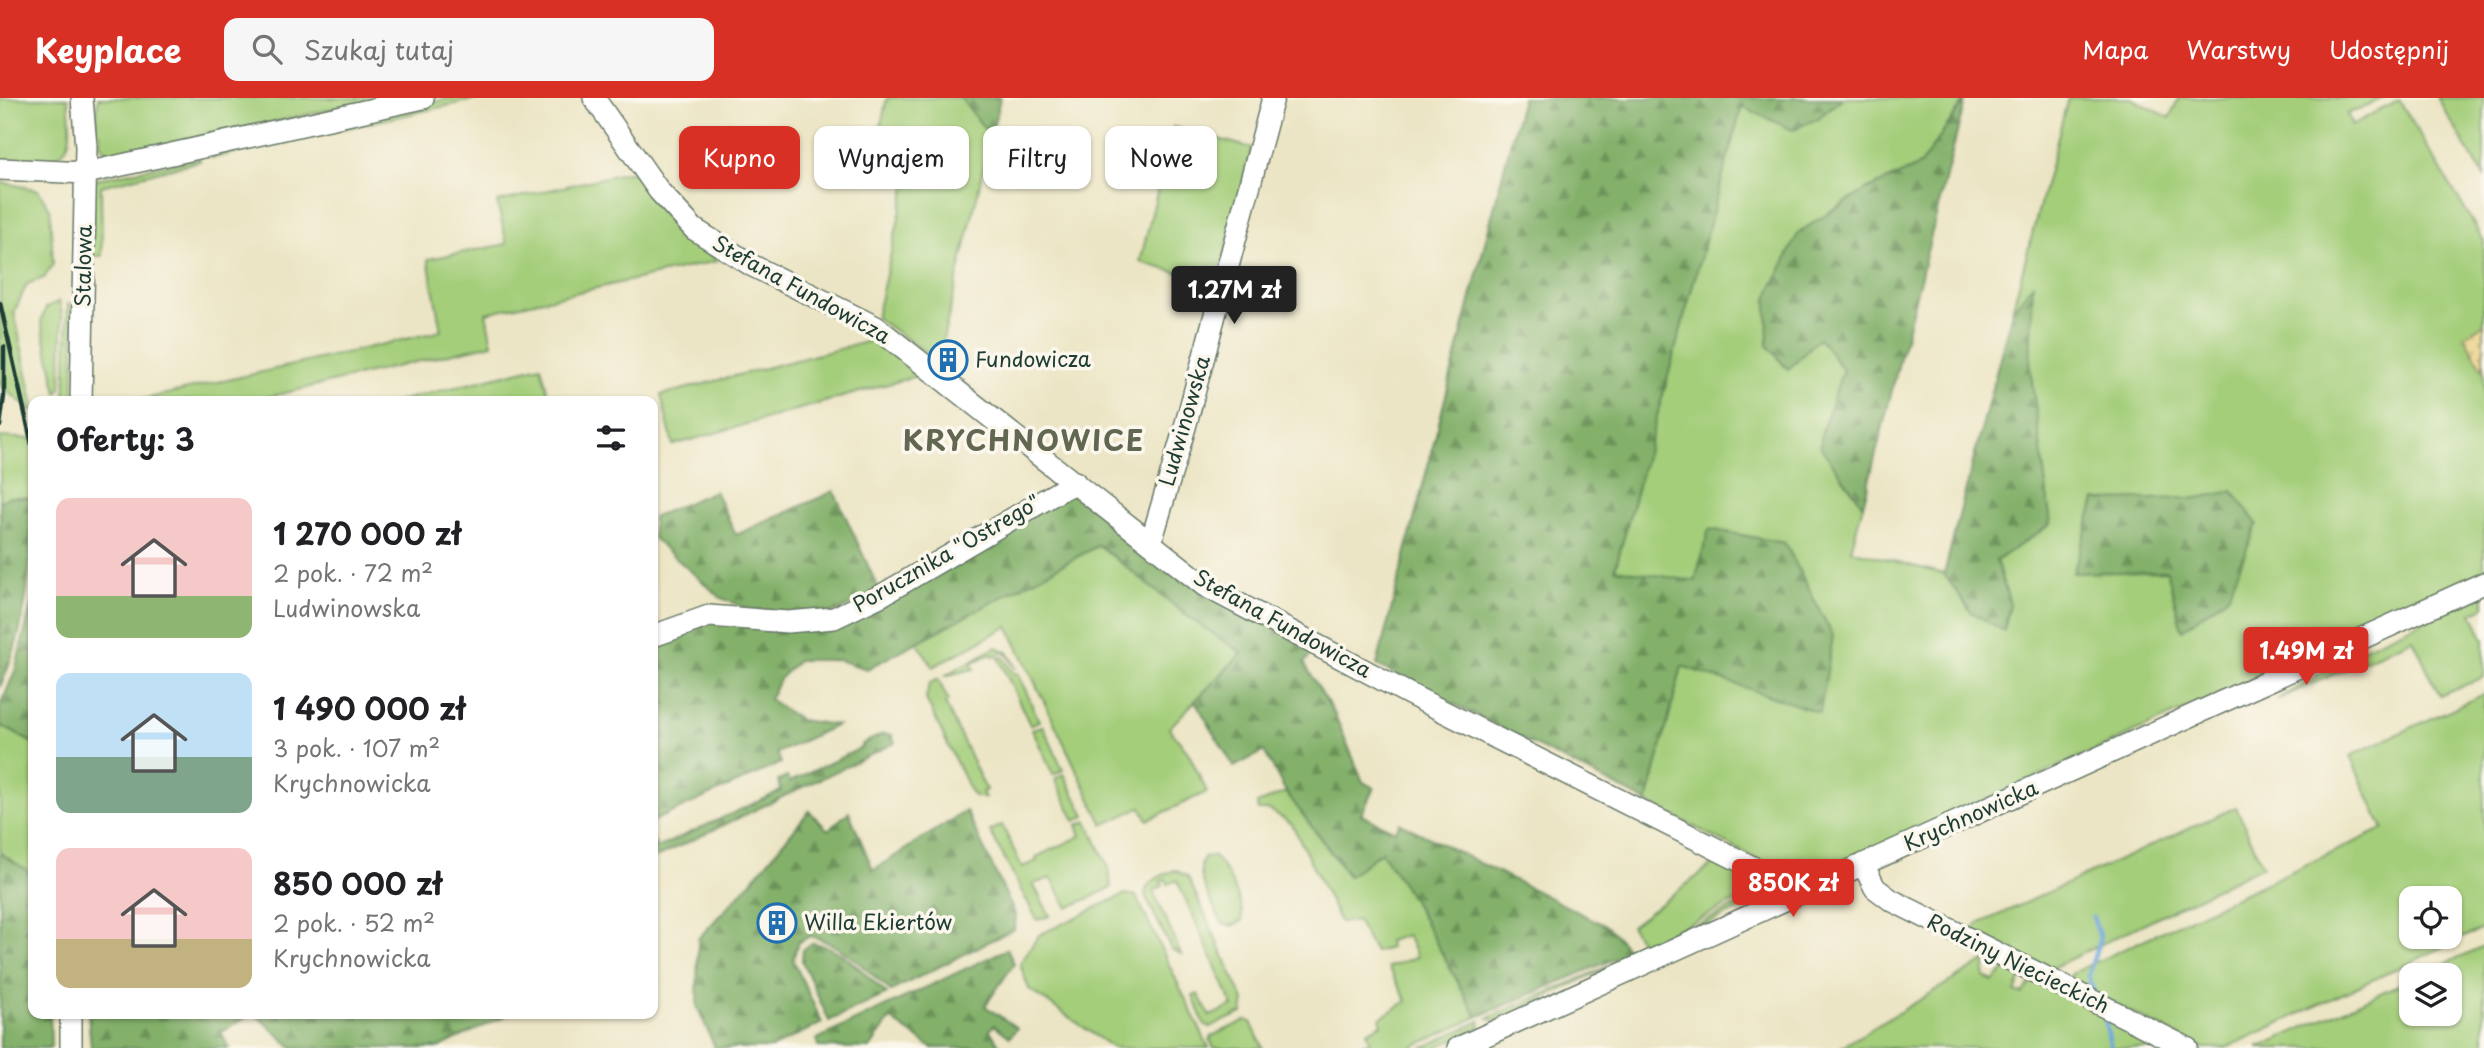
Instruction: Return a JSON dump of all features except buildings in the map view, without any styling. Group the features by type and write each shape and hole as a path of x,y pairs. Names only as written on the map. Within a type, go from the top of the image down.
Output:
{"street":[{"name":"Stalowa","path":"82,98 86,138"},
{"name":"Stalowa","path":"81,396 86,138 91,98"},
{"path":"0,169 59,172 75,182 85,184 423,98"},
{"name":"Stefana Fundowicza","path":"594,98 659,191 694,229 753,266 876,327 1217,592 1410,695 1747,864 1797,894"},
{"name":"Ludwinowska","path":"1151,542 1185,427 1273,98"},
{"path":"59,172 74,163 86,138"},
{"name":"Porucznika \"Ostrego\"","path":"658,634 709,616 788,622 834,618 882,595 1075,481"},
{"name":"Krychnowicka","path":"1458,1048 2484,583"},
{"name":"Rodziny Niecieckich","path":"1863,864 1875,888 1891,900 2188,1048"},
{"path":"71,1019 71,1048"}],"green space":[{"path":"0,98 68,98 70,133 66,148 52,159 51,163 0,160"},
{"path":"98,98 382,98 112,158 100,145 100,133 95,132"},
{"path":"451,98 482,98 212,158 213,152"},
{"path":"887,98 961,98 983,127 983,171 938,360 876,318 906,189 969,189 969,126 881,126"},
{"path":"961,98 1000,98 994,126 983,127"},
{"path":"1522,98 1842,98 1817,119 1792,130 1742,106 1615,569 1695,581 1709,529 1785,543 1833,636 1820,713 1682,666 1647,802 1377,665"},
{"path":"1842,98 1966,98 1920,165 1828,212 1819,338 1843,370 1822,431 1821,447 1863,505 1851,550 1944,574 1971,612 2010,604 1996,561 2051,524 2030,367 2032,285 2012,311 2068,98 2131,98 2170,118 2179,98 2384,98 2347,114 2352,125 2399,100 2484,241 2484,324 2465,336 2484,371 2484,574 1813,878 1796,880 1647,802 1682,666 1820,712 1695,582 1615,570 1742,105 1817,119"},
{"path":"2437,98 2484,98 2484,176"},
{"path":"1965,101 1863,505 1821,448 1822,431 1843,370 1819,338 1788,370 1768,346 1767,298 1799,232 1866,190 1920,165"},
{"path":"1217,139 1252,148 1217,284 1140,262 1158,189 1217,189"},
{"path":"200,158 200,161 101,186 102,256 92,256 93,185 97,179"},
{"path":"632,171 664,212 717,261 486,313 492,344 272,396 158,396 441,331 428,259 507,244 497,202"},
{"path":"0,182 38,190 50,209 53,264 44,278 27,284 14,312 32,396 28,396 28,408 0,385"},
{"path":"2033,284 2030,367 2051,524 1996,561 2010,604 2004,631 1971,612 1944,574 2012,311"},
{"path":"59,301 62,314 61,389 57,393 41,321 46,308"},
{"path":"68,304 74,311 74,396 65,396"},
{"path":"885,337 930,372 673,445 661,395"},
{"path":"541,366 549,396 418,396"},
{"path":"0,437 28,439 28,498 8,497 0,502"},
{"path":"715,491 736,535 834,491 880,592 833,613 789,614 750,610 721,598 658,542 658,515"},
{"path":"1068,491 1312,653 1304,663 1335,715 1363,782 1374,788 1361,815 1395,831 1400,823 1608,927 1631,952 1477,1017 1409,893 1381,852 1349,876 1286,792 1264,751 1234,767 1195,701 1242,653 1187,616 1099,545 867,669 838,660 799,660 781,677 769,699 800,720 837,725 777,753 781,763 658,819 658,646 710,620 835,621"},
{"path":"2233,491 2257,524 2228,596 2182,630 2167,571 2073,573 2095,500 2197,498"},
{"path":"8,497 28,498 26,594 17,641 0,687 0,502"},
{"path":"1099,545 1187,616 1242,653 1169,728 1189,754 1207,792 1148,820 1141,807 1103,825 1008,626 933,667 917,642"},
{"path":"2484,594 2484,607 2472,613 2484,640 2484,677 2440,696 2413,639 2276,700 2372,644"},
{"path":"28,619 28,740 0,725 0,707 15,671"},
{"path":"996,647 1008,652 1016,669 1007,654 1002,652 993,656 990,654 971,663 974,669 944,676"},
{"path":"998,657 1003,657 1014,674 1018,673 1039,721 1030,725"},
{"path":"938,679 948,700 945,703 986,790 982,792 985,798 974,796 969,789 926,699 929,684"},
{"path":"2484,694 2484,928 2462,938 2462,886 2399,886 2399,949 2439,949 2409,963 2399,963 2399,968 2226,1048 2202,1048 2067,980 2074,972 2383,829 2350,756"},
{"path":"0,725 28,740 28,871 0,853"},
{"path":"1043,726 1063,770 1053,775 1032,729"},
{"path":"883,734 892,735 895,743 658,857 658,848 781,791 778,781 787,777 790,782 863,747 862,744"},
{"path":"1064,774 1085,816 1075,821 1055,779"},
{"path":"1286,792 1348,876 1381,851 1409,893 1477,1017 1410,1048 1356,1048 1370,1041 1367,1032 1382,1024 1380,1018 1407,1001 1388,967 1417,957 1407,935 1388,941 1390,948 1375,952 1357,921 1340,922 1292,824 1270,810 1258,810 1257,804"},
{"path":"2236,807 2263,866 2048,970 1974,931 1976,925"},
{"path":"809,811 828,830 849,812 873,870 966,811 1016,916 1014,929 891,991 844,951 810,936 798,942 793,960 822,1023 771,1048 715,1048 697,1006 698,939 755,877"},
{"path":"1087,821 1109,868 1111,888 1068,908 1051,878 1033,884 1050,916 1037,920 990,831 1002,825 1022,867 1037,861 1036,857 1081,836 1077,825"},
{"path":"0,853 28,871 28,1019 50,1019 51,1048 0,1048"},
{"path":"1213,856 1229,877 1241,907 1241,922 1231,926 1222,923 1203,882 1201,865 1204,857"},
{"path":"1719,860 1772,884 1643,946 1631,926"},
{"path":"1175,870 1188,877 1244,1001 1242,1013 1210,1027 1204,1024 1193,996 1198,994 1210,1016 1233,1006 1177,880 1168,884 1166,879 1161,881 1163,886 1153,891 1181,954 1171,949 1145,895 1152,882"},
{"path":"1774,888 1773,894 1643,953 1641,951"},
{"path":"1125,894 1136,896 1209,1048 1113,1048 1029,989 1020,964 1039,935"},
{"path":"813,943 824,945 844,956 887,994 829,1021 802,961 803,949"},
{"path":"2484,946 2484,1048 2258,1048 2399,984 2399,1026 2462,1026 2462,963 2446,963"},
{"path":"1007,949 1014,964 985,1006 1017,1028 1010,1037 994,1025 990,1030 1001,1048 932,1048 890,1019 870,1048 818,1047 817,1039"},
{"path":"1628,958 1496,1021 1488,1018"},
{"path":"1986,960 1984,977 1993,981 2008,967 2023,973 2015,992 2022,994 2033,979 2169,1048 1840,1048"},
{"path":"89,1019 243,1019 221,1032 229,1048 91,1048"},
{"path":"261,1019 498,1019 438,1048 293,1048"},
{"path":"1246,1020 1251,1022 1263,1048 1214,1048 1210,1040 1212,1036"},
{"path":"1480,1021 1480,1027 1435,1048 1422,1048"}],"sand":[{"path":"2484,324 2484,371 2464,336"}],"waterway":[{"path":"2093,917 2100,938 2088,976 2094,993"},
{"path":"2105,1020 2111,1048"}],"railway":[{"path":"0,303 28,427"},
{"path":"0,426 4,396 4,347"}],"place":[{"name":"Fundowicza","path":"948,360"},
{"name":"Willa Ekiertów","path":"777,923"}],"district":[{"name":"KRYCHNOWICE","path":"1024,441"}]}
